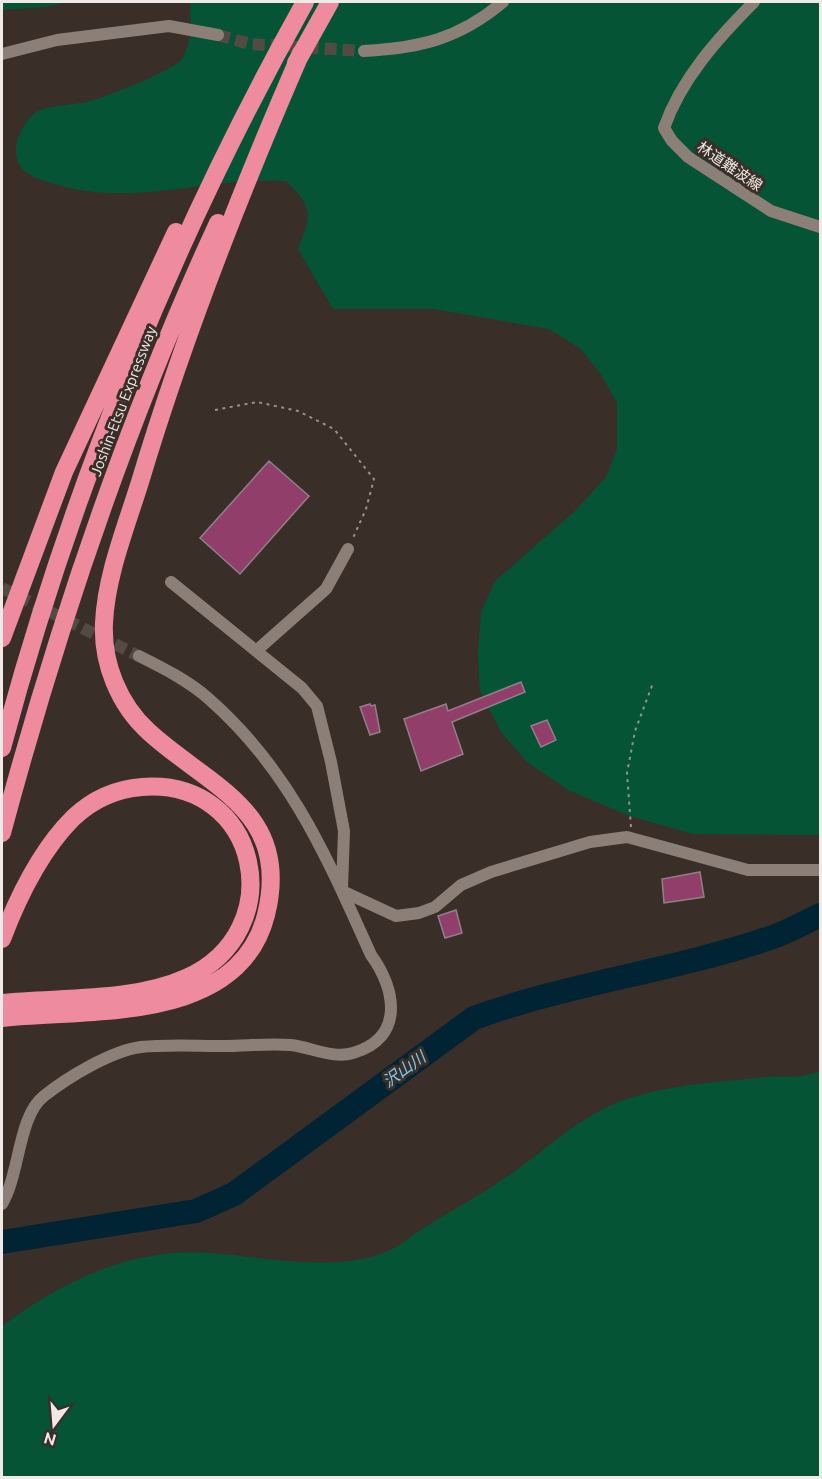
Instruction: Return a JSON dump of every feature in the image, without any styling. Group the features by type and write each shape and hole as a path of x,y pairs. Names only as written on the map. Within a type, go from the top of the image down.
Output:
{"highway":[{"name":"Joshin-Etsu Expressway","path":"2,748 28,657 71,529 146,329 213,180 305,2"},
{"name":"Joshin-Etsu Expressway","path":"2,833 47,671 134,418 212,235 302,53 330,2"},
{"path":"2,638 64,472 134,317 215,156 259,75 292,24"},
{"path":"2,1018 128,1008 184,998 226,975 254,945 263,926 270,882 268,860 257,830 238,803 196,767 149,732 131,712 110,669 105,647 104,622 108,592 127,525 182,352 240,197 302,53"},
{"path":"2,939 24,890 56,838 72,819 109,794 153,786 175,789 197,796 215,807 229,821 241,839 249,861 252,882 250,903 244,922 222,955 207,967 186,979 157,988 2,1003"}],"street":[{"path":"364,51 409,49 441,39 467,27 503,2"},
{"name":"林道難波線","path":"754,2 718,38 671,106 664,128 672,141 688,157 771,211 820,227"},
{"path":"2,54 57,40 169,26 218,35"},
{"path":"256,651 326,589 348,549"},
{"path":"171,582 302,688 317,706 331,762 344,831 342,891"},
{"path":"2,1204 13,1179 29,1115 42,1097 110,1056 140,1047 290,1045 327,1053 352,1054 372,1045 385,1031 392,1012 391,992 313,829 288,788 231,720 189,684 139,656"},
{"path":"342,891 396,916 419,913 435,907 461,885 491,872 590,842 632,838 748,870 820,870"}],"path":[{"path":"215,410 257,402 298,411 334,429 374,479 366,509 348,549"},
{"path":"632,838 627,773 635,731 653,683"}],"green space":[{"path":"2,2 69,2 44,7 2,10"},
{"path":"190,2 820,2 820,835 693,834 630,816 568,790 527,762 501,732 480,691 478,653 481,612 495,581 575,511 606,477 617,449 617,403 602,376 581,349 549,329 433,309 333,309 298,249 306,228 307,212 301,198 286,181 245,181 148,192 100,192 45,181 22,169 17,157 18,139 26,122 38,111 87,102 108,95 177,64 186,52 190,38"},
{"path":"820,1070 820,1477 2,1477 2,1326 49,1295 74,1282 100,1270 126,1262 181,1253 210,1253 317,1263 339,1262 381,1254 498,1183 590,1116 621,1101 675,1087 768,1077 801,1076"}],"building":[{"path":"269,461 309,496 240,574 200,538"},
{"path":"521,682 525,692 452,722 463,754 421,771 404,719 446,704 448,711"},
{"path":"375,705 380,732 370,735 360,707"},
{"path":"547,720 556,740 541,747 531,726"},
{"path":"700,872 704,897 664,903 662,879"},
{"path":"456,910 462,933 445,938 438,916"}],"waterway":[{"name":"沢山川","path":"2,1242 196,1211 234,1194 474,1018 547,995 733,949 776,936 820,915"}],"tunnel":[{"path":"218,35 250,44 364,51"},
{"path":"2,588 139,656"}]}
